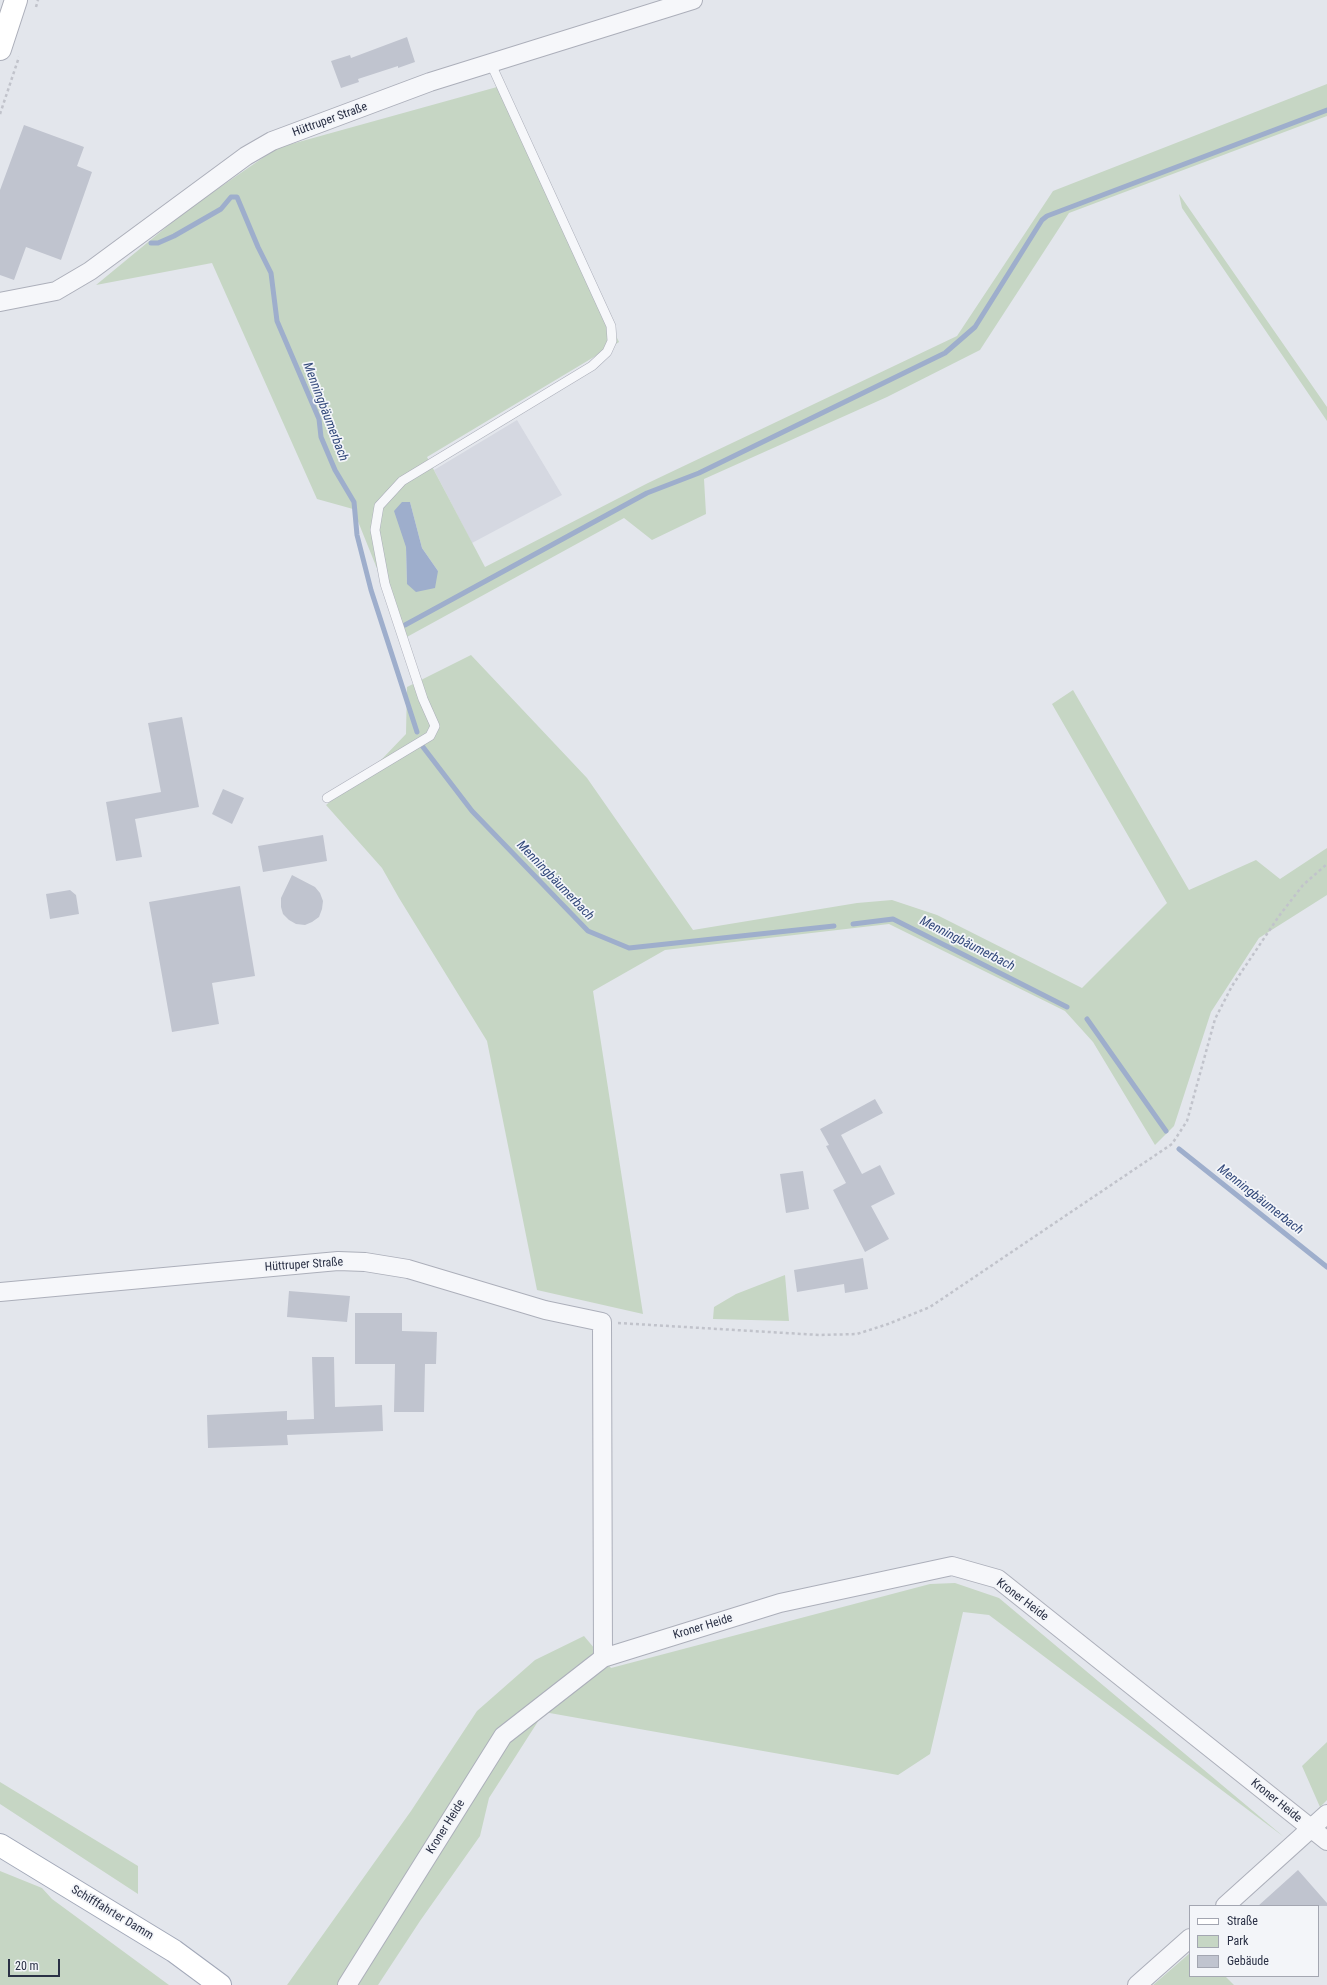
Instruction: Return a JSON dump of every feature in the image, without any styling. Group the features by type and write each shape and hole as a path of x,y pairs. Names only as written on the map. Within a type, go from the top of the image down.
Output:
{"main road":[{"path":"0,49 16,0"},
{"name":"Schifffahrter Damm","path":"0,1845 174,1951 220,1985"}],"street":[{"name":"Hüttruper Straße","path":"0,302 56,291 90,271 246,156 272,141 430,82 693,0"},
{"name":"Hüttruper Straße","path":"0,1292 338,1261 365,1262 408,1269 545,1310 602,1322"},
{"path":"602,1322 603,1658"},
{"name":"Kroner Heide","path":"351,1979 503,1736 603,1658 780,1603 952,1566 998,1579 1310,1829 1327,1841"},
{"path":"1310,1829 1327,1814"},
{"name":"Kroner Heide","path":"1226,1905 1310,1829"},
{"path":"1137,1985 1189,1939"}],"lane":[{"path":"327,798 430,736 435,726 421,692 385,584 375,530 379,506 402,481 592,366 607,352 612,341 611,326 491,64"}],"path":[{"path":"602,1322 819,1335 858,1334 930,1307 1172,1144 1187,1121 1215,1019 1232,986 1279,916 1303,885 1327,864"}],"shaded area":[{"path":"517,420 562,495 472,543 434,470"}],"green space":[{"path":"1327,84 1327,116 1069,213 980,350 887,397 704,479 706,514 652,540 624,518 405,638 353,509 317,499 212,263 96,285 187,210 277,148 497,87 619,342 427,457 485,567 648,483 957,336 1053,191","holes":["410,502 422,548 438,571 407,584 406,547"]},
{"path":"1179,194 1327,407 1327,421 1182,208"},
{"path":"471,655 587,778 693,930 857,903 892,900 937,915 1082,988 1167,903 1052,704 1073,690 1189,890 1256,860 1280,879 1327,848 1327,895 1259,938 1211,1012 1174,1126 1155,1145 1093,1042 1065,1011 889,924 665,950 593,991 643,1314 537,1290 487,1041 382,868 326,805 382,759 406,734 407,687"},
{"path":"785,1275 789,1321 713,1319 714,1307 736,1294"},
{"path":"955,1583 999,1598 1284,1837 989,1615 963,1612 930,1754 898,1775 544,1712 489,1798 480,1836 420,1921 378,1985 287,1985 411,1811 477,1711 535,1660 584,1636 611,1668 930,1584"},
{"path":"1327,1742 1327,1800 1320,1807 1302,1766"},
{"path":"0,1782 138,1866 138,1894 0,1804"},
{"path":"0,1871 42,1888 52,1899 169,1985 0,1985"},
{"path":"1189,1954 1189,1977 1226,1977 1234,1985 1153,1985"}],"water":[{"path":"402,502 410,502 422,548 438,571 435,588 416,592 407,584 406,547 394,511"}],"building":[{"path":"407,37 415,62 358,79 359,82 341,88 331,61 350,55 351,58"},
{"path":"24,125 84,147 77,166 92,172 61,260 26,247 14,280 0,275 0,190"},
{"path":"182,717 199,807 135,819 142,857 116,861 106,802 161,792 148,723"},
{"path":"223,789 244,798 232,824 212,814"},
{"path":"323,835 327,861 263,872 258,846"},
{"path":"292,875 315,887 320,893 323,901 319,917 305,925 296,924 289,920 283,914 281,907 281,898"},
{"path":"240,886 255,976 212,983 219,1024 172,1032 149,902"},
{"path":"70,890 76,895 79,914 50,919 46,894"},
{"path":"875,1099 883,1113 841,1135 862,1174 880,1165 895,1194 871,1206 889,1239 865,1252 833,1190 846,1183 826,1146 829,1145 820,1129"},
{"path":"803,1171 809,1209 786,1213 780,1174"},
{"path":"863,1258 868,1289 845,1293 844,1284 797,1292 794,1270"},
{"path":"289,1291 350,1296 347,1322 287,1317"},
{"path":"355,1313 402,1313 402,1331 437,1332 436,1364 425,1364 424,1412 394,1412 395,1364 355,1364"},
{"path":"312,1357 334,1357 335,1407 382,1405 383,1431 287,1435 288,1445 208,1448 207,1415 287,1411 287,1420 314,1419"},
{"path":"1298,1870 1327,1903 1327,1906 1259,1905"}],"waterway":[{"path":"405,625 647,493 699,473 945,353 975,327 1042,220 1047,216 1327,110"},
{"name":"Menningbäumerbach","path":"151,243 158,243 174,236 221,209 231,197 237,197 258,247 271,273 277,321 319,419 321,437 335,470 354,502 357,535 371,590 417,732"},
{"name":"Menningbäumerbach","path":"423,747 472,811 588,931 629,948 834,926"},
{"name":"Menningbäumerbach","path":"853,924 893,919 1067,1007"},
{"name":"Menningbäumerbach","path":"1087,1019 1166,1131"},
{"name":"Menningbäumerbach","path":"1179,1149 1327,1267"}]}
